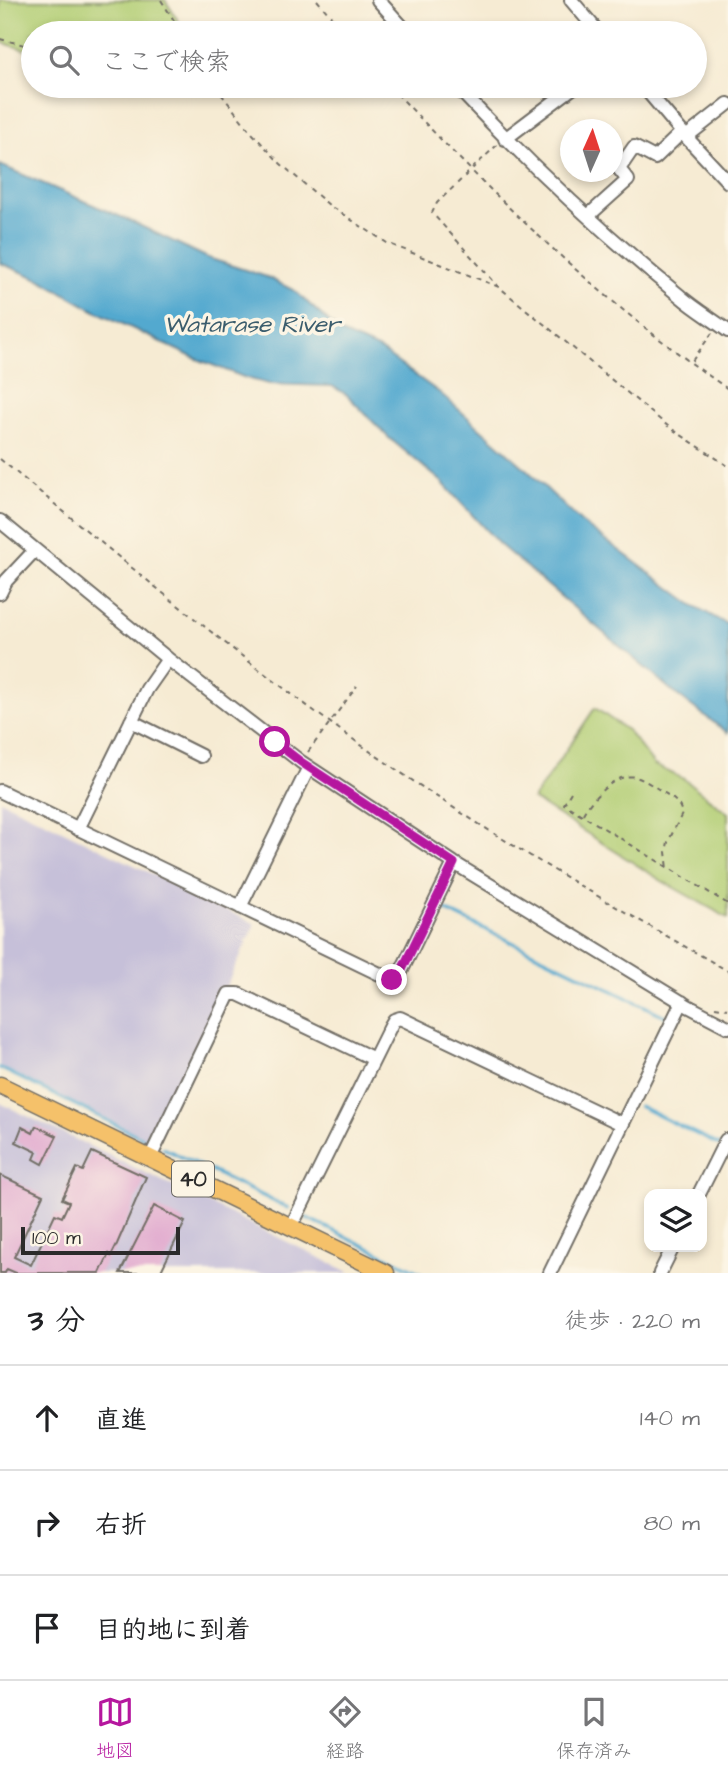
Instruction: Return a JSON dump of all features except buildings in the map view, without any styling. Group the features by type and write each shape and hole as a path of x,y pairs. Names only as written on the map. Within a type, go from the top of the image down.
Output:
{"main road":[{"name":"40","path":"0,1085 386,1273"}],"street":[{"path":"379,0 397,21"},
{"path":"571,0 589,21"},
{"path":"465,98 500,142 682,299 722,327"},
{"path":"500,142 559,98"},
{"path":"653,98 728,181"},
{"path":"587,216 628,180 620,169 634,147 654,158 728,104"},
{"path":"0,521 167,659 309,768 454,863 682,1002 728,1027"},
{"path":"0,593 6,581 35,550"},
{"path":"78,829 148,688 167,659"},
{"path":"131,721 201,756"},
{"path":"240,907 309,768"},
{"path":"0,790 392,980 398,978 454,863"},
{"path":"150,1158 229,995 238,994 374,1059"},
{"path":"550,1273 682,1002"},
{"path":"291,1227 391,1025 394,1020 400,1018 622,1124"},
{"path":"702,1189 726,1140"},
{"path":"660,1273 670,1252"}],"path":[{"path":"161,0 174,21"},
{"path":"317,0 335,21"},
{"path":"0,39 21,44"},
{"path":"225,98 266,148 330,206 396,247 499,287"},
{"path":"401,98 470,171 554,250 649,331 728,389"},
{"path":"472,169 500,142"},
{"path":"467,173 437,203 432,213 499,287 669,427 728,466"},
{"path":"692,361 722,327"},
{"path":"0,459 185,610 330,723 398,771 483,826 728,971"},
{"path":"307,753 357,686"},
{"path":"583,815 608,787 627,776 639,778 676,800 682,808 682,814 666,852 668,869"},
{"path":"571,792 564,804 728,904"}],"shaded area":[{"path":"0,800 255,924 153,1141 0,1066"},
{"path":"0,1103 202,1200 351,1273 0,1273"}],"green space":[{"path":"0,0 165,0 178,21 21,21 21,48 0,42"},
{"path":"595,708 628,731 654,765 684,779 728,813 728,918 662,881 533,799"}],"water":[{"name":"Watarase River","path":"0,165 126,219 208,258 267,277 295,291 341,333 380,350 440,393 524,467 581,522 693,605 728,625 728,733 677,695 499,544 441,481 388,437 347,395 332,386 269,384 246,378 192,357 94,310 39,279 0,263"}],"waterway":[{"path":"435,912 441,908 667,1017"},
{"path":"386,984 399,987 404,979"},
{"path":"0,1068 151,1142"},
{"path":"639,1106 719,1145"},
{"path":"163,1148 288,1208"},
{"path":"307,1218 421,1273"}],"route":[{"path":"275,742 454,863 398,978 392,980"}]}
